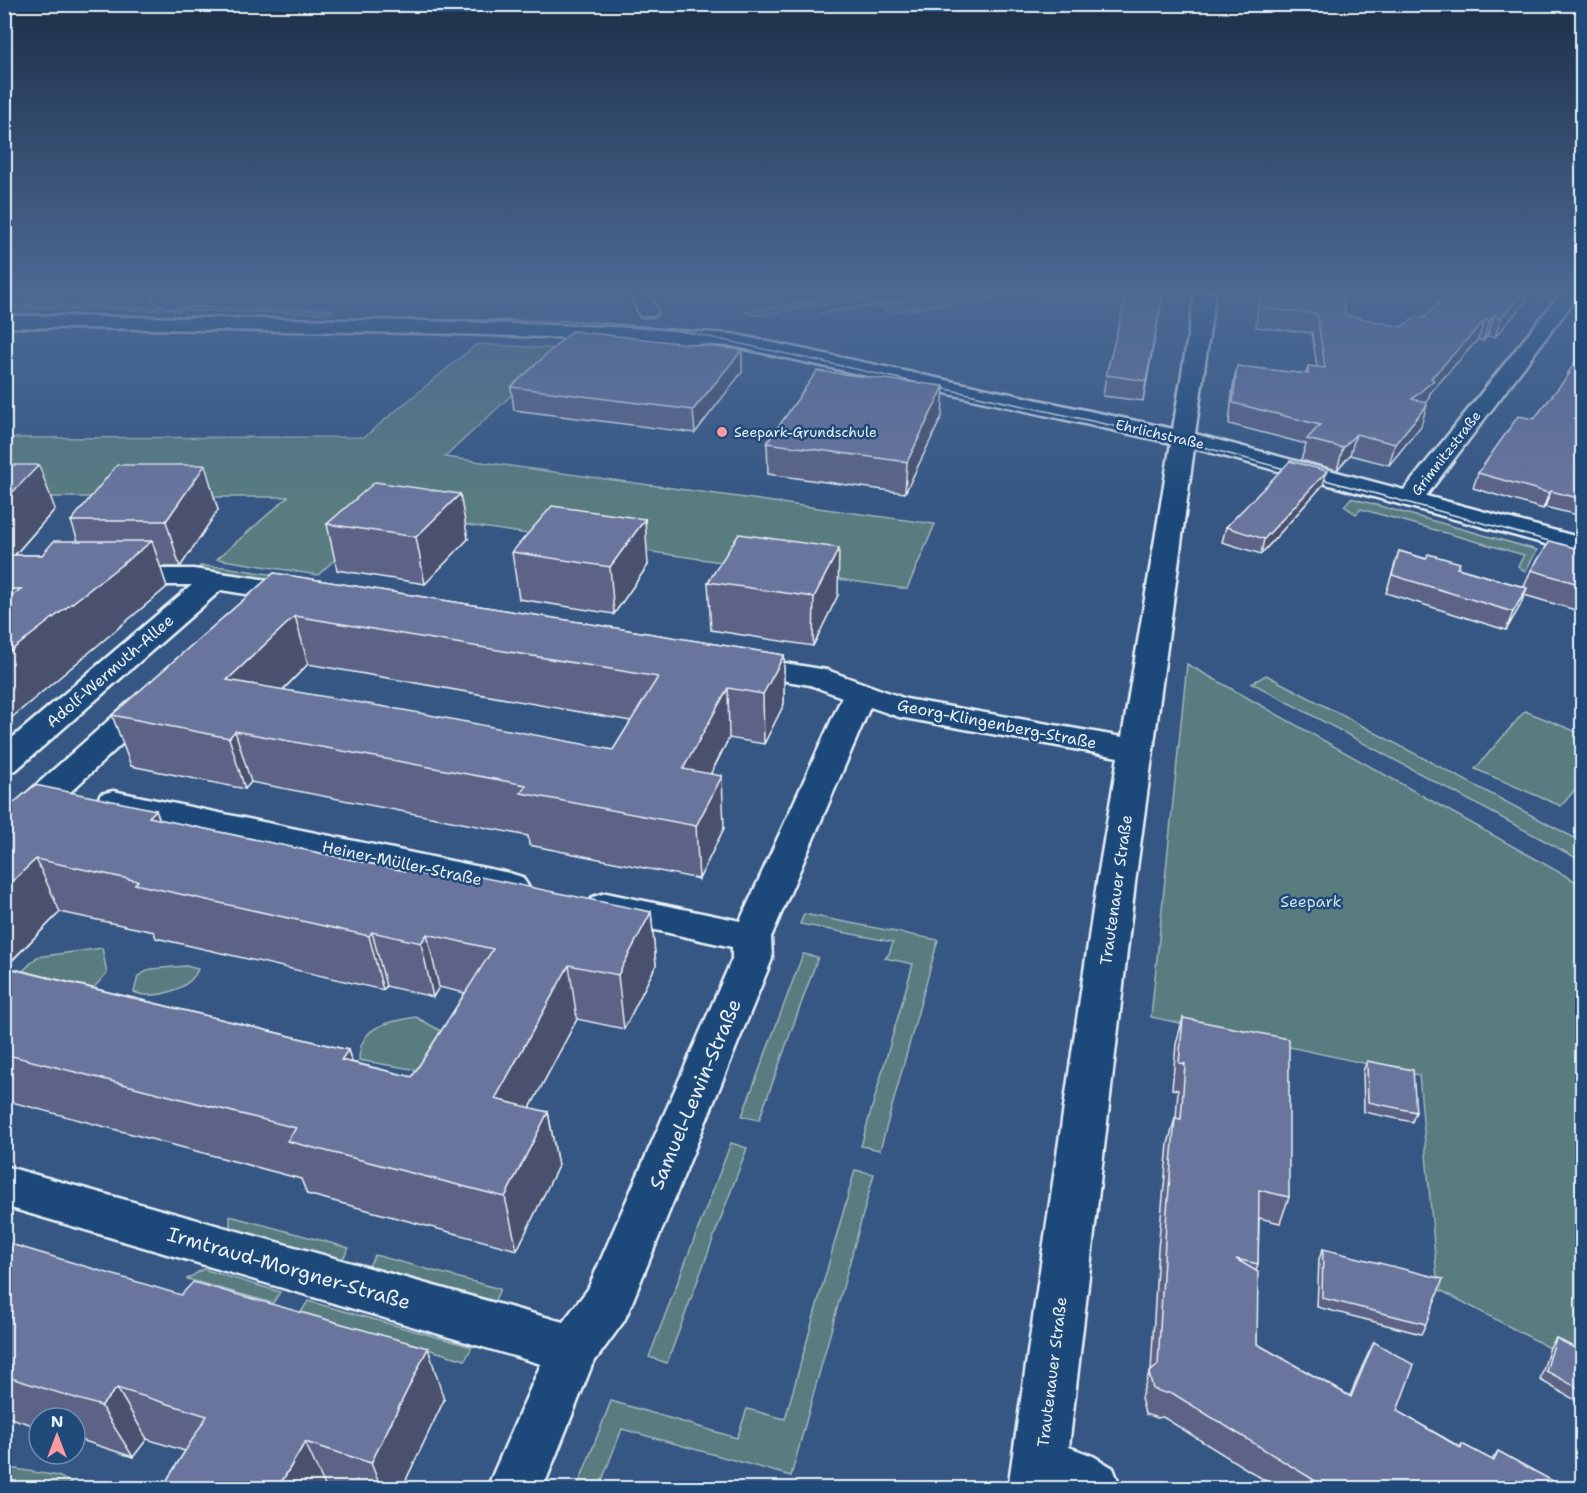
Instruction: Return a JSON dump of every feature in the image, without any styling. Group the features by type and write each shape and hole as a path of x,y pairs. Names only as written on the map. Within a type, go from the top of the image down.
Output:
{"street":[{"name":"Ehrlichstraße","path":"836,363 1182,438 1582,546"},
{"name":"Trautenauer Straße","path":"1038,1478 1116,883 1194,363"},
{"name":"Grimnitzstraße","path":"1410,499 1517,363"},
{"path":"97,577 193,577 324,598"},
{"name":"Adolf-Wermuth-Allee","path":"4,762 215,580"},
{"path":"246,612 271,589"},
{"name":"Georg-Klingenberg-Straße","path":"716,661 816,677 898,707 1137,750"},
{"path":"4,834 170,682"},
{"name":"Samuel-Lewin-Straße","path":"515,1488 573,1349 606,1305 752,959 752,937 860,693"},
{"name":"Heiner-Müller-Straße","path":"53,790 752,937"},
{"name":"Irmtraud-Morgner-Straße","path":"4,1186 573,1349"},
{"path":"1038,1478 1073,1476 1093,1488"}],"green space":[{"path":"454,363 546,363 445,457 935,524 907,589 385,513 318,575 217,559 288,497 5,497 5,438 364,437"},
{"path":"1351,498 1537,550 1525,572 1518,566 1524,555 1361,509 1356,514 1344,506"},
{"path":"200,566 225,567 311,581 305,587 196,571"},
{"name":"Seepark","path":"1187,664 1582,885 1582,1365 1438,1289 1419,1075 1151,1017"},
{"path":"1266,675 1582,842 1582,861 1252,683"},
{"path":"1525,711 1582,734 1582,788 1578,786 1561,806 1475,769"},
{"path":"804,914 938,940 880,1150 861,1146 913,964 885,958 893,942 800,924"},
{"path":"102,948 107,973 89,993 22,972 37,957"},
{"path":"803,954 818,957 759,1120 742,1116"},
{"path":"186,966 198,969 187,983 179,988 151,995 134,992 138,976 151,969"},
{"path":"416,1017 441,1031 444,1058 435,1073 359,1060 364,1039 370,1032 386,1024"},
{"path":"731,1143 747,1148 667,1363 649,1357"},
{"path":"855,1170 874,1174 791,1476 622,1429 599,1488 577,1488 611,1401 737,1438 747,1409 785,1419"},
{"path":"230,1216 349,1248 342,1260 230,1228"},
{"path":"375,1255 500,1289 494,1302 368,1267"},
{"path":"203,1269 280,1292 273,1303 187,1279"},
{"path":"308,1301 472,1347 465,1360 301,1312"},
{"path":"4,1467 58,1476 81,1488 5,1488"}],"building":[{"path":"537,363 732,363 693,410 511,387"},
{"path":"1109,363 1150,363 1146,381 1106,375"},
{"path":"1324,363 1445,363 1431,378 1434,380 1412,399 1427,403 1427,405 1395,444 1356,434 1343,448 1307,439 1320,425 1233,403 1237,366 1308,374 1308,366 1325,368"},
{"path":"1575,363 1582,363 1582,499 1551,491 1549,493 1478,473 1518,416 1534,419 1570,373 1568,373"},
{"path":"817,371 944,386 907,462 767,443"},
{"path":"1290,461 1327,471 1264,539 1226,527"},
{"path":"4,465 39,465 4,501"},
{"path":"117,465 205,465 166,521 71,521"},
{"path":"375,482 460,494 416,537 327,524"},
{"path":"552,506 645,519 610,567 512,552"},
{"path":"739,534 839,548 814,597 708,582"},
{"path":"54,541 152,541 4,656 4,601 21,589 4,589 4,555 42,555"},
{"path":"1550,541 1582,550 1582,585 1531,570"},
{"path":"1399,551 1426,559 1428,554 1460,563 1457,568 1527,588 1513,612 1392,575"},
{"path":"274,573 784,655 763,694 728,688 683,769 722,776 696,826 521,793 526,785 235,731 229,738 112,715","holes":["295,616 658,677 613,750 409,711 227,680"]},
{"path":"35,785 156,810 149,817 390,868 461,882 466,874 651,912 618,975 569,965 495,1099 548,1112 505,1197 287,1141 296,1128 4,1054 4,967 348,1050 341,1060 412,1077 493,949 427,934 421,943 372,932 369,936 135,884 138,881 36,859 4,889 4,811"},
{"path":"1183,1018 1289,1039 1289,1197 1259,1190 1258,1264 1236,1259 1258,1272 1257,1344 1351,1397 1374,1342 1414,1365 1397,1411 1461,1448 1462,1444 1494,1461 1498,1451 1565,1488 1327,1488 1172,1393 1153,1389 1149,1373 1158,1365 1175,1118 1181,1119 1185,1064 1179,1063"},
{"path":"1367,1061 1413,1070 1416,1112 1368,1102"},
{"path":"4,1242 181,1295 193,1282 428,1348 371,1463 305,1442 278,1488 162,1488 207,1416 117,1388 101,1406 4,1376"},
{"path":"1323,1249 1443,1279 1426,1324 1322,1298"},
{"path":"1556,1338 1582,1352 1582,1390 1546,1371"}],"tram line":[{"path":"826,363 1178,440 1582,550"}],"place":[{"name":"Seepark-Grundschule","path":"722,432"}]}
